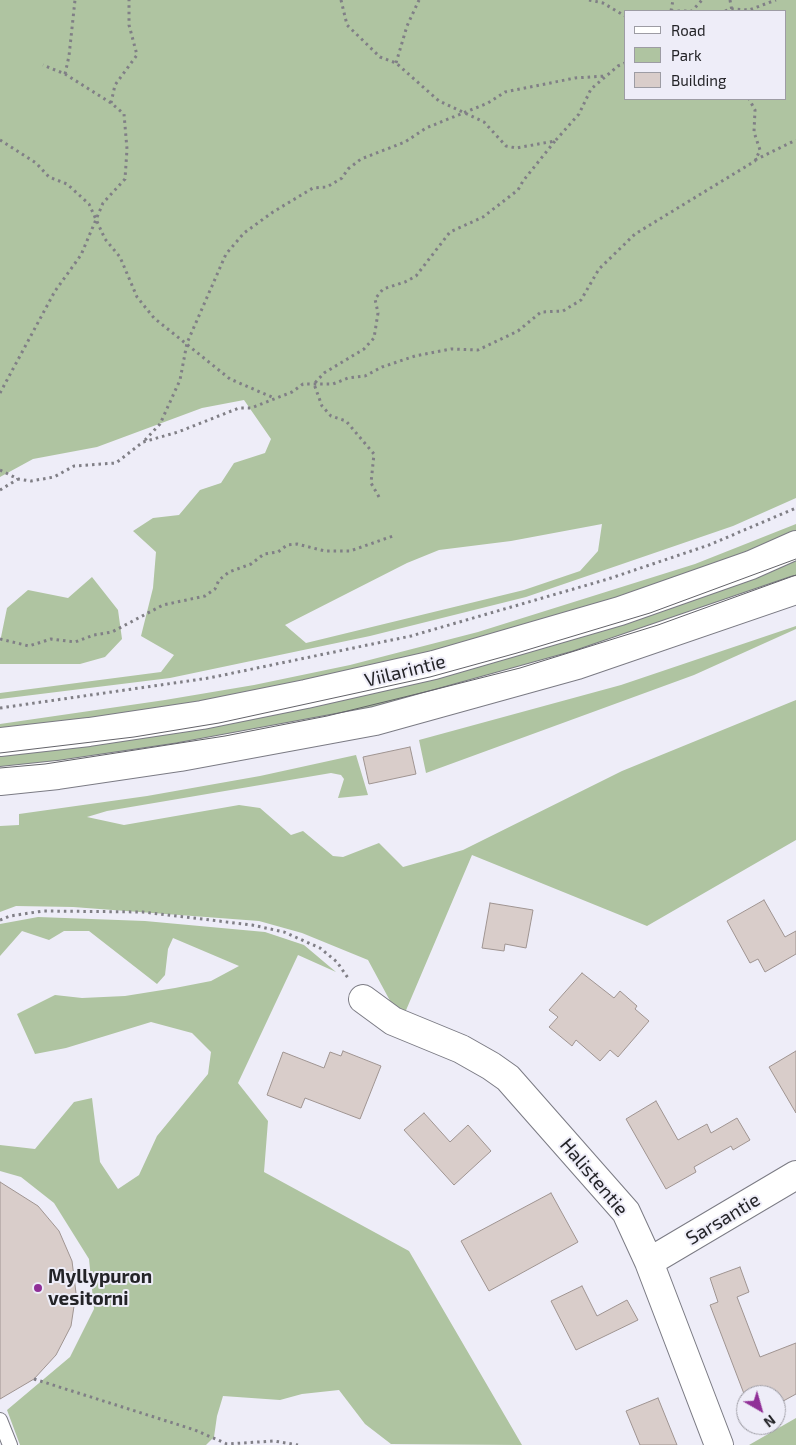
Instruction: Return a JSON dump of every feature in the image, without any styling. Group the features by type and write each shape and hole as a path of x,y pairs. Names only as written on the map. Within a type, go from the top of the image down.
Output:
{"main road":[{"name":"Viilarintie","path":"0,742 89,732 202,714 306,694 434,665 620,611 751,565 796,545"},
{"name":"Viilarintie","path":"0,781 58,775 180,757 375,721 577,665 796,590"},
{"name":"Halistentie","path":"363,999 393,1021 461,1049 508,1078 626,1212 649,1262 719,1445"},
{"name":"Sarsantie","path":"649,1262 796,1175"}],"lane":[{"path":"0,1420 10,1445"}],"path":[{"path":"65,74 69,56 75,0"},
{"path":"111,103 115,85 137,55 130,25 129,0"},
{"path":"340,0 348,24 380,56 396,63 439,101 484,122 506,146 516,148 555,140"},
{"path":"396,63 407,26 419,0"},
{"path":"589,0 604,1 624,15"},
{"path":"693,10 702,0"},
{"path":"730,0 732,10 749,10 776,0"},
{"path":"314,384 324,373 364,349 374,338 378,313 375,300 383,289 416,276 450,232 483,217 518,190 555,140 579,114 591,89 624,64"},
{"path":"0,393 55,291 81,255 103,203 125,179 127,149 124,114 111,103 65,74 43,65"},
{"path":"0,470 18,479 31,481 54,477 74,466 116,463 143,442 160,424 180,380 187,343 226,254 244,233 274,212 313,188 327,187 342,178 348,169 361,159 405,142 426,128 488,103 505,92 575,78 606,76"},
{"path":"750,100 755,110 754,132 760,150 755,161"},
{"path":"0,140 36,163 49,177 68,184 89,204 105,239 120,257 137,297 154,318 230,379 274,398"},
{"path":"143,442 274,398 303,384 333,384 348,378 365,376 382,366 415,356 450,349 478,350 518,331 541,312 563,311 581,300 599,269 635,234 755,161 796,140"},
{"path":"314,384 322,406 331,416 346,421 374,454 371,483 379,497"},
{"path":"0,490 18,479"},
{"path":"0,708 208,678 410,636 608,579 709,545 796,508"},
{"path":"0,639 28,646 51,639 76,642 94,635 112,632 163,605 205,596 215,590 219,580 229,572 251,564 264,554 278,552 287,545 297,544 325,551 350,551 393,536"},
{"path":"0,920 10,916 43,911 143,912 252,925 284,932 320,948 337,962 363,999"},
{"path":"34,1380 195,1430 227,1444 274,1441 298,1445"}],"green space":[{"path":"0,0 796,0 796,498 733,526 526,597 370,636 170,678 0,699 0,693 161,672 174,655 141,636 153,588 156,552 133,531 153,518 179,515 200,490 221,483 234,463 265,453 271,439 244,400 202,408 97,447 33,459 0,477","holes":["602,524 598,551 580,571 524,590 306,643 285,625 407,563 439,550 511,541"]},
{"path":"796,524 796,536 546,624 257,695 0,734 0,724 254,685 350,665 478,632 695,564"},
{"path":"796,553 796,585 402,706 0,776 0,751 121,736"},
{"path":"92,577 118,610 122,639 105,657 80,664 0,664 0,642 7,608 28,590 68,598"},
{"path":"796,626 796,629 694,675 426,773 419,740 621,685"},
{"path":"796,700 796,840 647,926 472,855 404,1015 395,1010 368,960 302,933 259,921 73,907 16,906 0,912 0,826 19,825 19,814 147,796 260,776 356,755 368,795 338,798 344,779 341,775 331,773 107,811 87,817 124,825 239,805 260,808 291,835 303,831 333,856 343,857 379,843 403,867 463,850 622,771"},
{"path":"38,917 145,921 265,932 304,945 336,972 298,955 238,1083 268,1121 264,1172 409,1251 522,1445 391,1444 365,1424 339,1390 302,1394 280,1400 223,1396 217,1416 214,1437 206,1445 20,1445 7,1410 70,1357 94,1309 89,1259 54,1203 21,1177 0,1171 0,1145 35,1149 74,1102 92,1098 100,1162 118,1189 139,1175 157,1136 208,1074 211,1052 192,1033 151,1022 66,1048 35,1054 17,1014 55,995 82,998 125,996 211,981 239,966 173,938 168,949 165,975 157,984 89,931 64,931 49,940 22,931 0,956 0,924"},
{"path":"796,1418 796,1445 749,1445 766,1435 786,1435 786,1424"}],"building":[{"path":"410,747 416,774 369,784 363,757"},
{"path":"764,900 785,937 796,931 796,954 765,972 758,959 750,963 727,921"},
{"path":"490,903 533,910 526,948 505,944 504,951 482,948"},
{"path":"582,973 614,998 620,991 637,1006 635,1009 649,1021 618,1057 610,1050 600,1061 576,1040 572,1046 549,1027 558,1017 549,1010"},
{"path":"343,1051 381,1066 360,1119 305,1098 301,1108 267,1095 283,1052 324,1068 330,1052 341,1056"},
{"path":"796,1051 796,1113 769,1067"},
{"path":"656,1101 678,1140 707,1124 711,1133 737,1118 750,1140 733,1150 731,1146 694,1167 696,1172 666,1189 626,1119"},
{"path":"424,1113 450,1142 468,1125 491,1151 454,1185 404,1130"},
{"name":"Myllypuron vesitorni","path":"0,1182 38,1206 59,1231 72,1261 76,1293 71,1326 56,1355 34,1379 0,1399"},
{"path":"551,1193 578,1242 489,1291 461,1241"},
{"path":"740,1267 749,1292 737,1297 760,1357 796,1343 796,1394 786,1400 786,1385 741,1385 710,1305 718,1302 710,1278"},
{"path":"582,1286 597,1316 627,1300 638,1320 576,1350 551,1301"},
{"path":"658,1398 677,1445 640,1445 626,1411"}],"tram line":[{"path":"0,753 134,737 219,723 430,677 650,613 796,559"},
{"path":"0,768 45,764 225,736 327,716 520,668 658,625 796,575"}],"place":[{"name":"Myllypuron vesitorni","path":"38,1288"}]}
